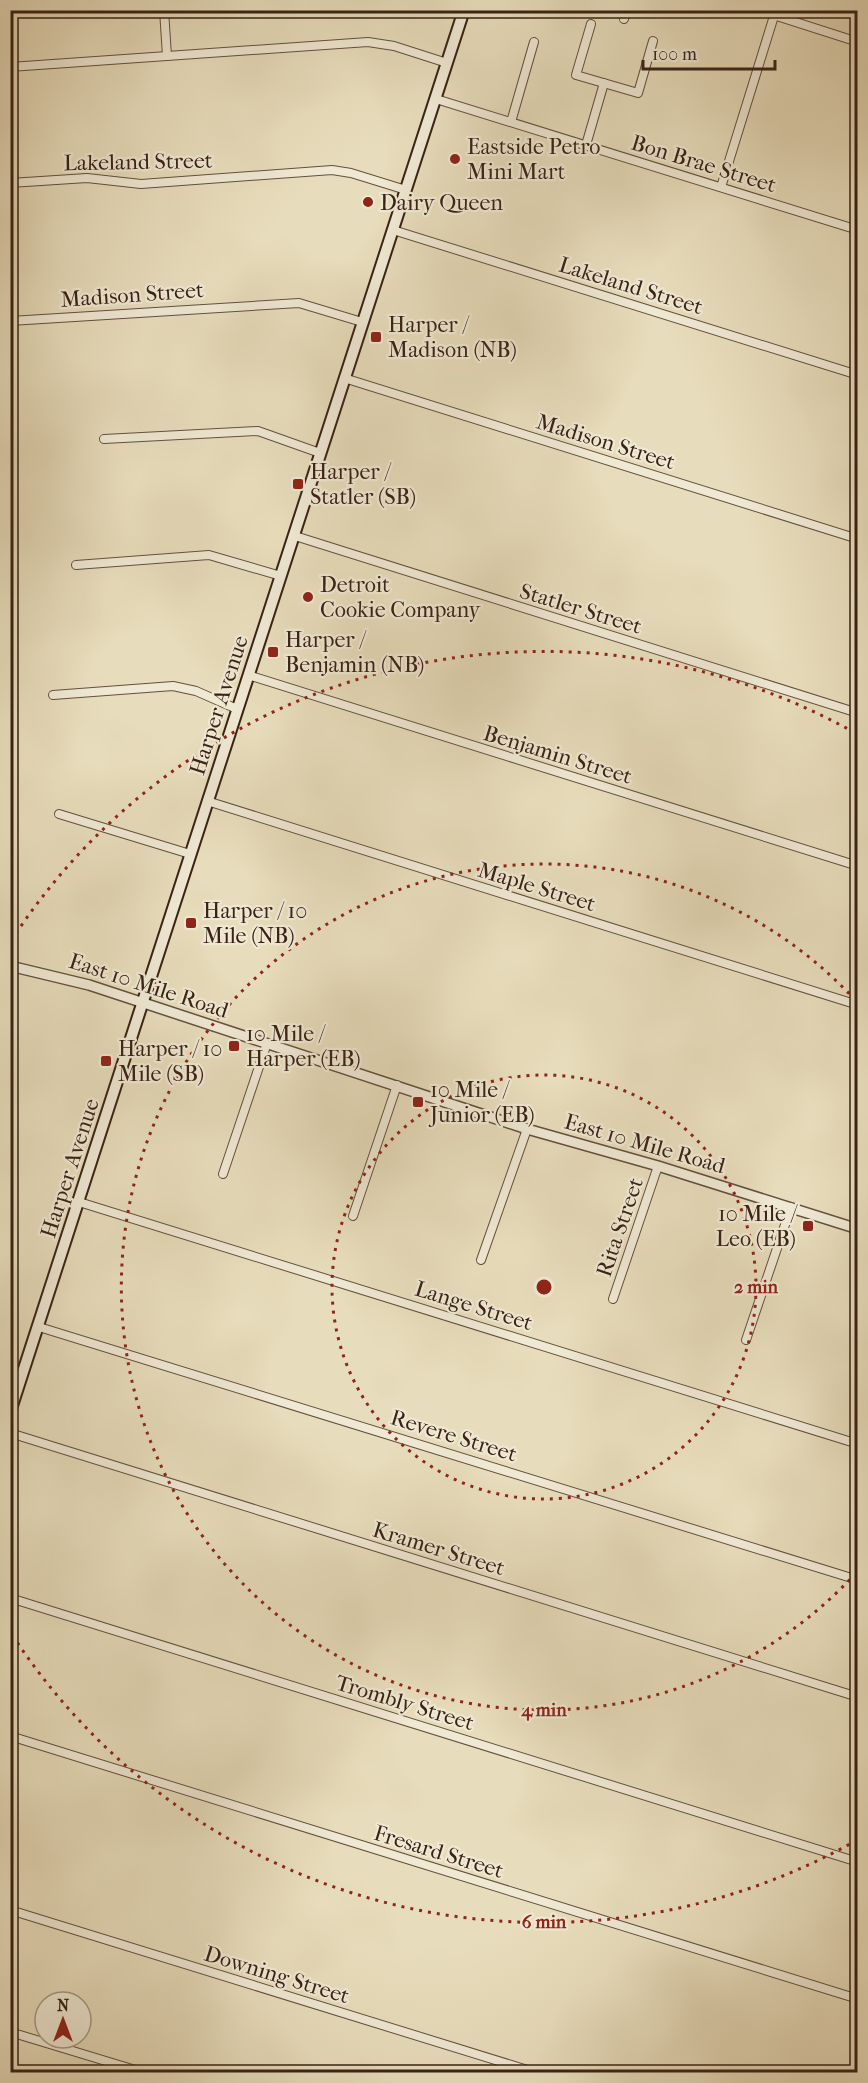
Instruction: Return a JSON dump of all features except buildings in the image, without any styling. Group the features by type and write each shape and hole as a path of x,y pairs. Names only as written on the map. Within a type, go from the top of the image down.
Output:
{"main road":[{"name":"Harper Avenue","path":"10,1412 464,10"}],"street":[{"path":"164,10 167,56"},
{"path":"624,20 627,10"},
{"path":"758,10 858,42"},
{"path":"721,187 774,16"},
{"path":"591,24 576,75 638,93 653,40"},
{"path":"10,67 378,42 447,63"},
{"path":"511,122 534,42"},
{"path":"586,145 604,83"},
{"name":"Bon Brae Street","path":"436,99 858,230"},
{"name":"Lakeland Street","path":"10,183 87,178 149,183 332,170 351,173 406,190"},
{"name":"Lakeland Street","path":"393,230 858,375"},
{"name":"Madison Street","path":"10,321 299,303 362,322"},
{"name":"Madison Street","path":"344,378 858,539"},
{"path":"104,439 258,430 320,453"},
{"name":"Statler Street","path":"295,536 858,713"},
{"path":"76,565 209,555 281,576"},
{"name":"Benjamin Street","path":"248,675 858,866"},
{"path":"54,695 173,686 196,691 237,709"},
{"name":"Maple Street","path":"207,801 858,1005"},
{"path":"59,814 190,854"},
{"name":"East 10 Mile Road","path":"10,966 45,972 527,1129 658,1166 858,1229"},
{"path":"223,1174 267,1043"},
{"path":"353,1216 397,1085"},
{"path":"481,1260 527,1129"},
{"name":"Rita Street","path":"613,1299 658,1166"},
{"name":"Lange Street","path":"79,1202 858,1444"},
{"path":"746,1340 791,1208"},
{"name":"Revere Street","path":"39,1327 858,1580"},
{"name":"Kramer Street","path":"10,1433 858,1697"},
{"name":"Trombly Street","path":"10,1598 858,1862"},
{"name":"Fresard Street","path":"10,1736 858,1999"},
{"name":"Downing Street","path":"10,1910 534,2073"},
{"path":"10,2032 142,2073"}],"place":[{"name":"Eastside Petro Mini Mart","path":"455,159"},
{"name":"Dairy Queen","path":"368,202"},
{"name":"Harper / Madison (NB)","path":"376,337"},
{"name":"Harper / Statler (SB)","path":"298,484"},
{"name":"Detroit Cookie Company","path":"308,597"},
{"name":"Harper / Benjamin (NB)","path":"273,652"},
{"name":"Harper / 10 Mile (NB)","path":"191,923"},
{"name":"10 Mile / Harper (EB)","path":"234,1046"},
{"name":"Harper / 10 Mile (SB)","path":"106,1061"},
{"name":"10 Mile / Junior (EB)","path":"418,1102"},
{"name":"10 Mile / Leo (EB)","path":"808,1226"}]}
